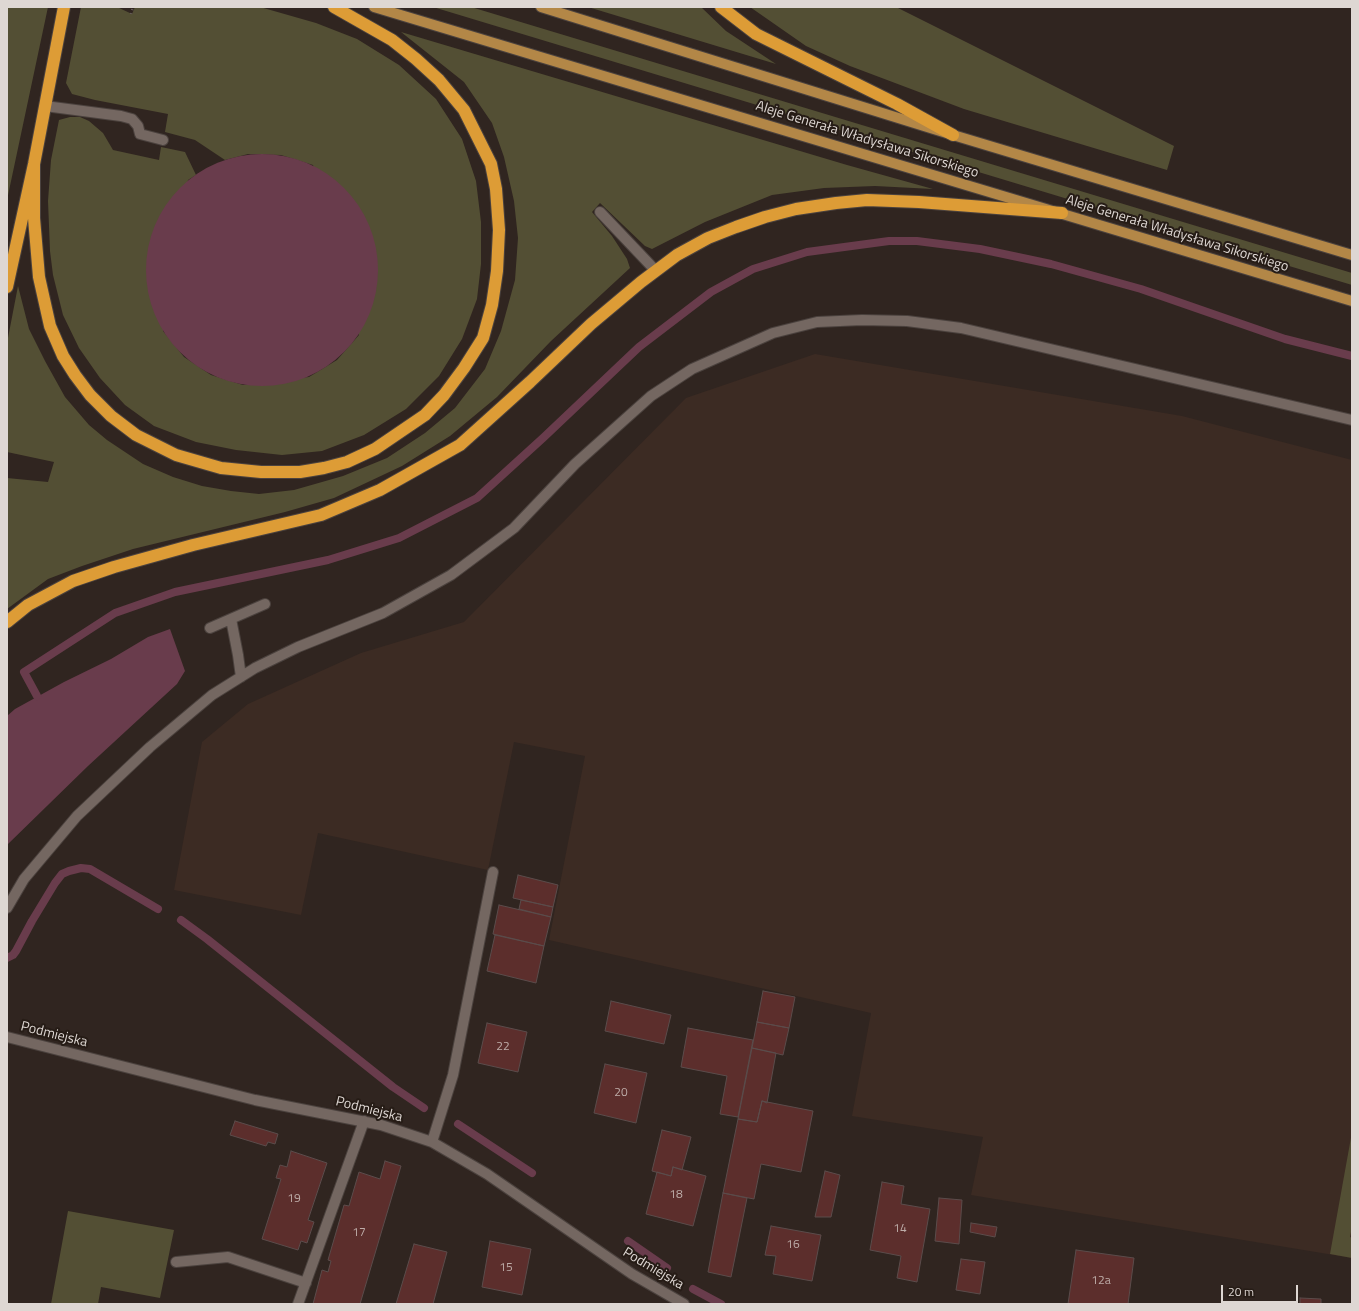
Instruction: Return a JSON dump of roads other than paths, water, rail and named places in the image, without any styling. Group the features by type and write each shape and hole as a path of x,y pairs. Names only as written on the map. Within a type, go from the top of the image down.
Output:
{"highway":[{"path":"7,287 34,164 64,7"},
{"path":"34,164 34,218 38,277 50,326 63,356 75,375 90,395 111,416 136,436 176,455 221,468 261,472 300,472 347,462 374,449 425,415 444,395 464,368 483,338 492,305 497,271 500,230 496,188 491,164 464,110 439,80 416,59 392,40 334,7"},
{"path":"721,7 756,34 897,104 953,135"},
{"path":"7,622 28,605 73,581 114,567 193,545 321,515 380,490 460,445 530,382 591,324 641,282 677,255 708,238 736,227 796,209 866,200 919,202 1062,213"}],"main road":[{"name":"Aleje Generała Władysława Sikorskiego","path":"374,7 1352,301"},
{"path":"541,7 953,135 1352,255"}],"street":[{"path":"45,106 121,116 132,120 138,126 140,134 163,140"},
{"path":"600,212 656,271"},
{"path":"7,908 24,879 77,816 150,747 212,695 255,668 298,647 383,613 451,575 514,528 575,464 651,396 692,369 773,333 817,322 862,320 907,321 962,328 1352,420"},
{"path":"210,628 265,604"},
{"path":"230,619 241,677"},
{"path":"432,1142 453,1075 493,872"},
{"name":"Podmiejska","path":"7,1037 256,1100 381,1125 432,1142 487,1174 632,1274 684,1304"},
{"path":"298,1304 364,1121"},
{"path":"176,1262 228,1257 306,1283"}],"waterway":[{"path":"37,696 24,672 115,613 175,592 328,560 399,538 477,498 639,347 711,292 753,269 807,252 889,241 917,241 980,249 1051,264 1141,289 1285,339 1352,356"},
{"path":"7,958 13,955 16,951 55,883 62,874 69,871 81,868 90,869 158,909"},
{"path":"181,920 393,1087 424,1108"},
{"path":"458,1124 532,1173"},
{"path":"628,1241 667,1268"},
{"path":"693,1289 721,1304"}]}
